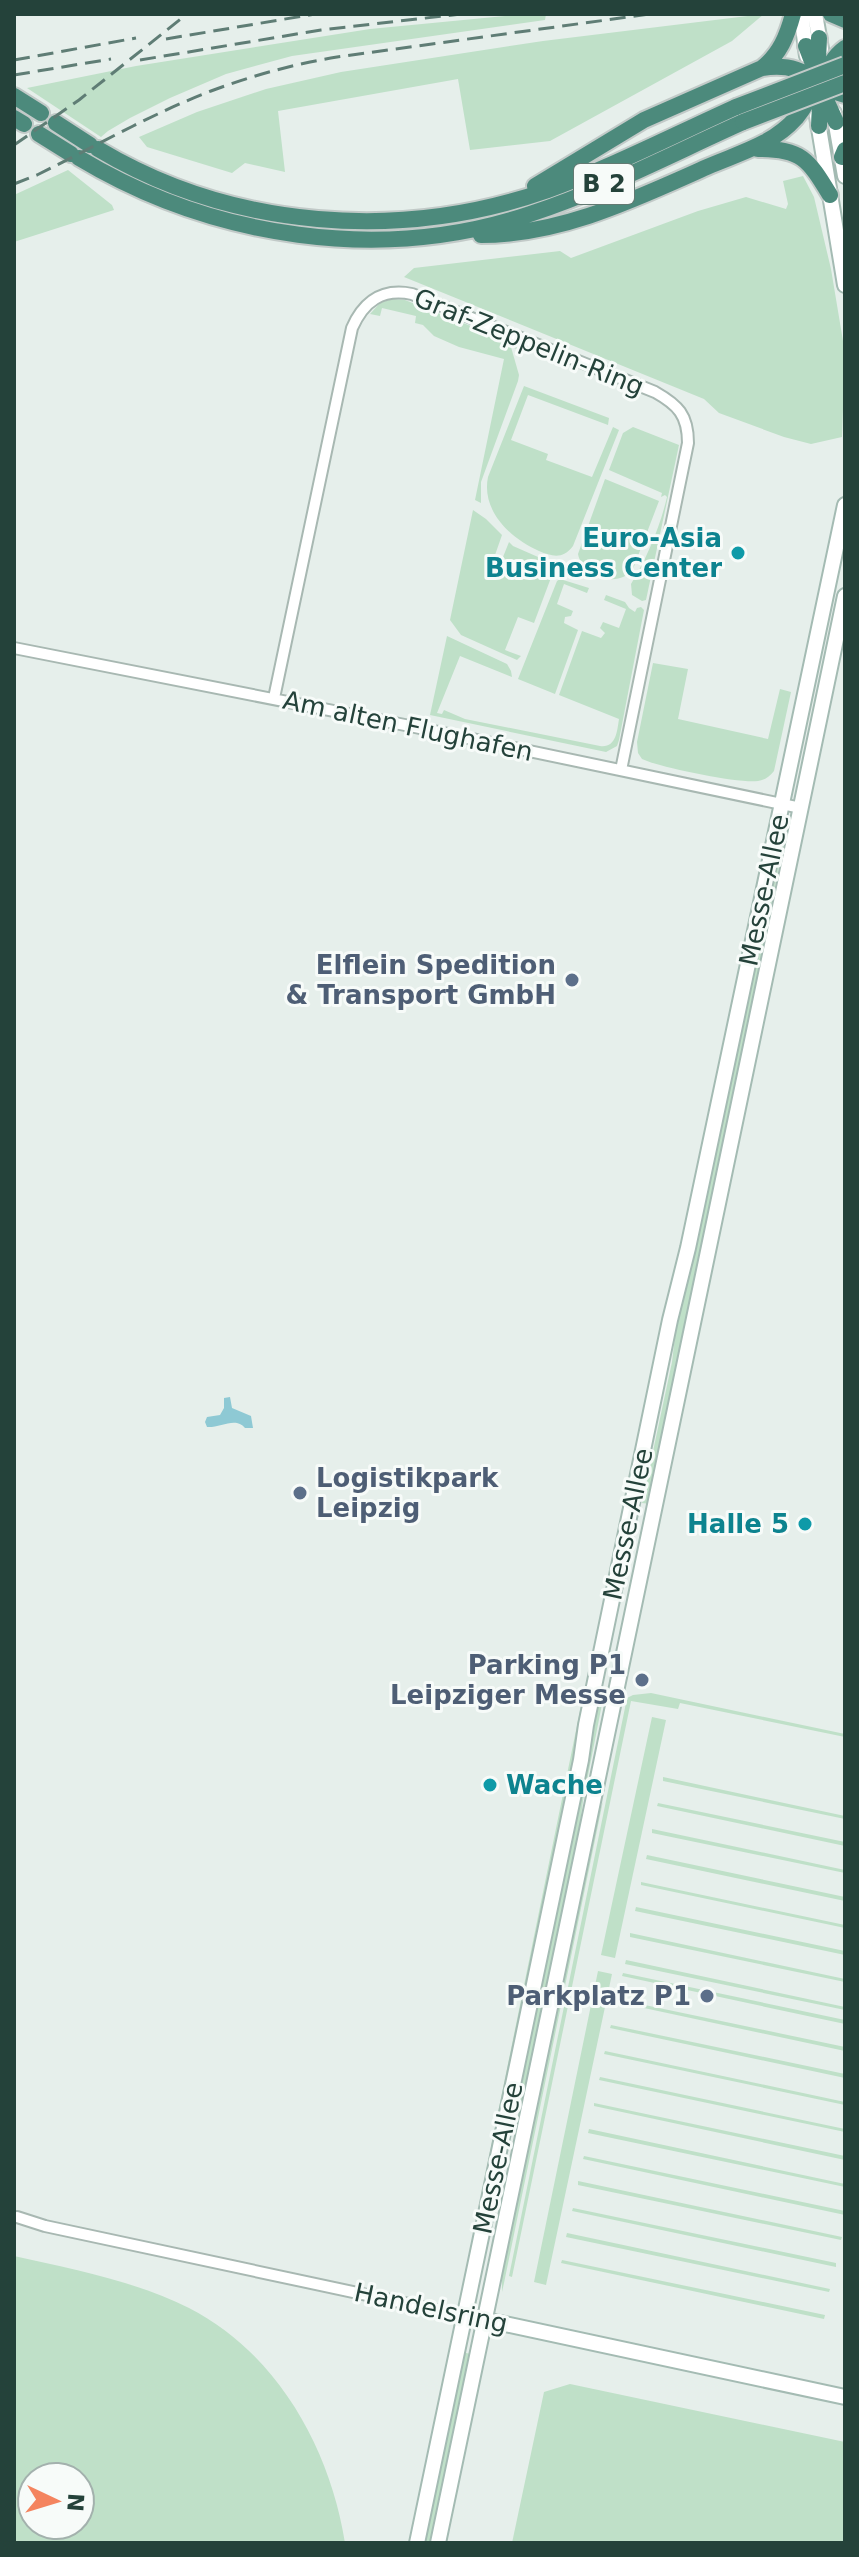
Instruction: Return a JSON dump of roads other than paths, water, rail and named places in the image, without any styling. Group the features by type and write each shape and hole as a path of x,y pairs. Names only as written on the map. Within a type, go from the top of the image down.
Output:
{"highway":[{"path":"509,200 644,120 762,68 781,47 793,14"},
{"path":"831,14 845,20"},
{"path":"812,42 825,84 827,124"},
{"path":"460,232 484,235 545,228 590,216 756,149 795,119 825,84 840,51 845,48"},
{"name":"B 2","path":"39,134 124,184 181,208 244,226 316,237 373,239 460,232 529,215 740,114 786,86 845,65"},
{"path":"762,68 785,68 825,84"},
{"name":"B 2","path":"56,123 132,169 183,190 238,207 315,220 367,222 485,208 546,190 825,84"},
{"path":"14,96 41,113"},
{"path":"756,149 778,149 798,154 814,170 830,195"}],"main road":[{"path":"801,14 812,42"},
{"path":"812,42 815,14"},
{"path":"827,124 844,153 845,176"},
{"path":"827,124 830,195 845,285"},
{"name":"Messe-Allee","path":"417,2543 581,1760 597,1670 845,505"},
{"name":"Messe-Allee","path":"438,2543 845,596"},
{"name":"Handelsring","path":"465,2316 845,2397"}],"street":[{"name":"Graf-Zeppelin-Ring","path":"274,698 352,328 368,302 378,295 400,291 655,392 673,402 685,421 688,443 621,770"},
{"name":"Am alten Flughafen","path":"14,648 274,698 801,808"},
{"name":"Handelsring","path":"17,2217 45,2226 465,2316"}],"water":[{"path":"230,1397 232,1408 251,1416 253,1428 237,1423 207,1427 207,1417 220,1415 224,1398"}],"railway":[{"path":"14,145 79,100 187,14"},
{"path":"166,39 315,14"},
{"path":"140,60 321,30 461,14"},
{"path":"14,184 189,100 273,71 337,57 650,14"},
{"path":"14,60 136,38"},
{"path":"14,75 111,59"}],"place":[{"name":"Euro-Asia Business Center","path":"738,553"},
{"name":"Elflein Spedition & Transport GmbH","path":"572,980"},
{"name":"Logistikpark Leipzig","path":"300,1493"},
{"name":"Halle 5","path":"805,1524"},
{"name":"Parking P1 Leipziger Messe","path":"642,1680"},
{"name":"Wache","path":"490,1785"},
{"name":"Parkplatz P1","path":"707,1996"}]}
